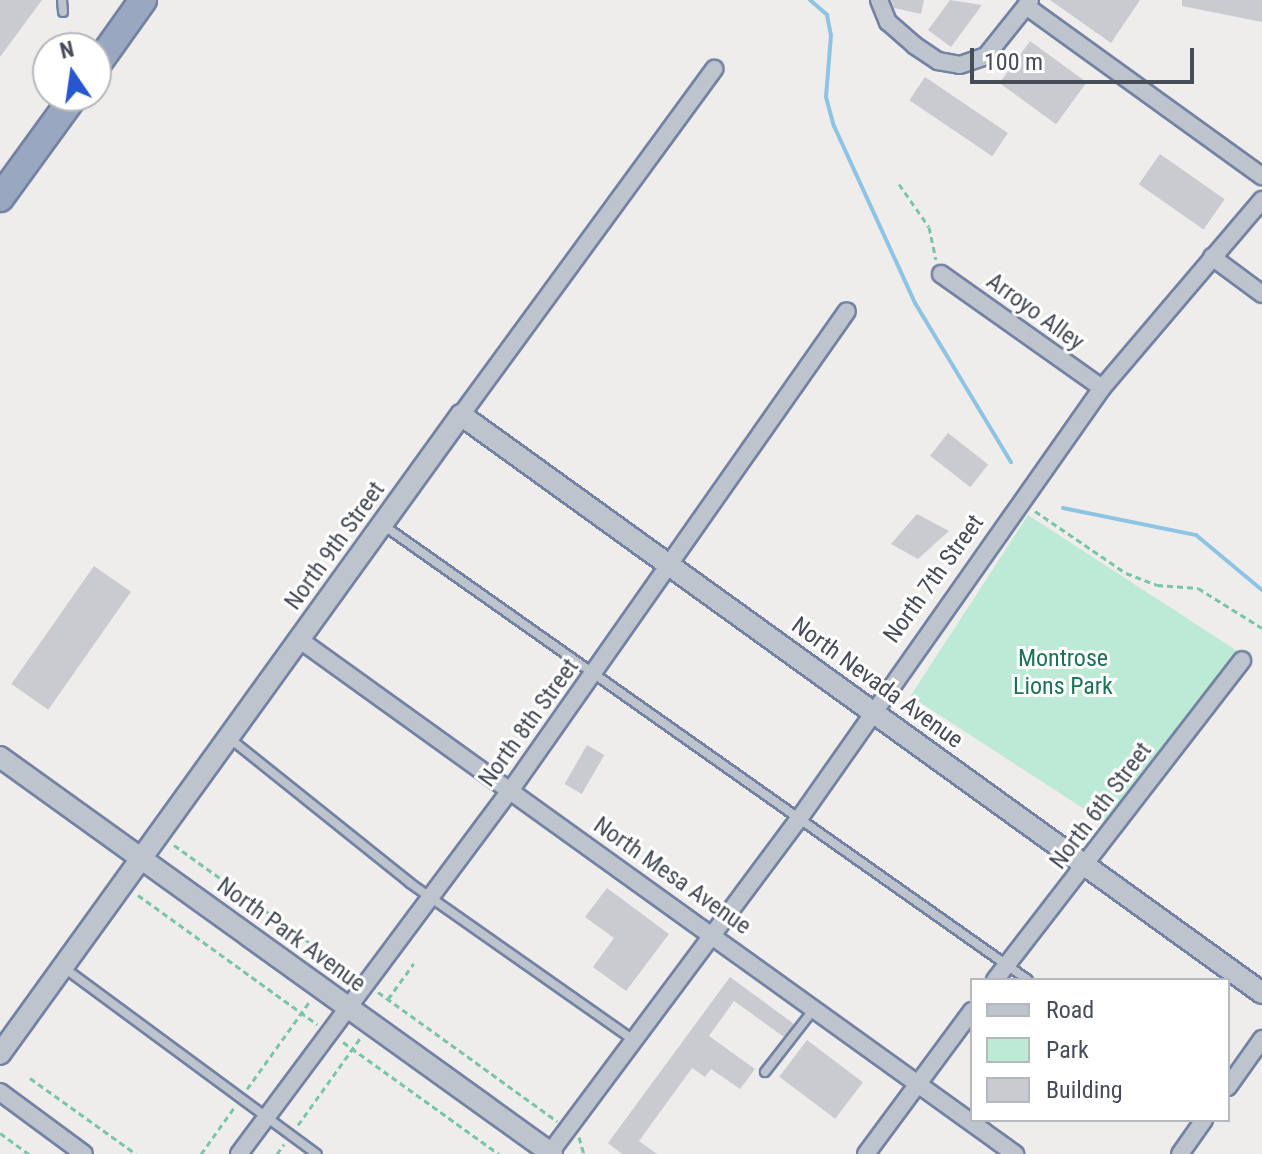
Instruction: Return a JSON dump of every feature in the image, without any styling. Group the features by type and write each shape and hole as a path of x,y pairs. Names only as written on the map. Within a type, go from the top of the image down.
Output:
{"highway":[{"path":"112,44 143,0"},
{"path":"0,198 62,112"}],"street":[{"path":"879,0 888,22 914,45 938,61 960,65 986,56 1028,3 1262,176"},
{"name":"North 9th Street","path":"0,1054 227,736 714,69"},
{"name":"North 7th Street","path":"550,1153 710,933 799,819 870,710 1102,388 1262,200"},
{"path":"1212,257 1262,294"},
{"name":"Arroyo Alley","path":"941,274 1102,388"},
{"name":"North 8th Street","path":"239,1154 427,895 510,791 847,311"},
{"name":"North Nevada Avenue","path":"461,415 1262,993"},
{"name":"North Mesa Avenue","path":"300,640 970,1122"},
{"name":"North 6th Street","path":"996,978 1086,866 1242,660"},
{"name":"North Park Avenue","path":"0,757 550,1153"},
{"path":"866,1154 970,1014"},
{"path":"1230,1084 1262,1039"},
{"path":"0,1092 84,1154"},
{"name":"North Mesa Avenue","path":"970,1122 1015,1154"},
{"path":"1180,1154 1203,1122"}],"lane":[{"path":"62,0 63,12"},
{"path":"383,525 1025,978"},
{"path":"227,736 427,895 633,1040"},
{"path":"61,966 317,1154"},
{"path":"765,1072 815,1008"}],"path":[{"path":"899,184 929,227 941,274"},
{"path":"1020,501 1126,573 1157,585 1198,588 1262,628"},
{"path":"122,883 499,1154"},
{"path":"388,999 414,963"},
{"path":"201,1154 302,1013"},
{"path":"277,1154 352,1049"},
{"path":"30,1078 136,1154"},
{"path":"0,1133 29,1154"}],"green space":[{"name":"Montrose Lions Park","path":"1028,515 1238,651 1120,832 910,696"}],"building":[{"path":"0,0 42,0 0,57"},
{"path":"891,0 924,0 921,14 894,8"},
{"path":"950,0 982,5 951,47 928,30"},
{"path":"1050,0 1140,0 1111,43"},
{"path":"1182,0 1262,0 1262,22 1182,6"},
{"path":"1030,41 1087,82 1056,124 999,83"},
{"path":"925,77 1008,133 992,156 909,100"},
{"path":"1160,154 1225,199 1203,230 1139,184"},
{"path":"948,433 988,464 970,487 930,456"},
{"path":"917,514 949,531 918,559 891,544"},
{"path":"94,566 131,592 48,710 11,684"},
{"path":"587,745 604,755 582,794 564,784"},
{"path":"607,888 669,934 626,991 593,967 614,938 585,917"},
{"path":"730,977 794,1024 784,1037 734,1001 709,1036 755,1069 740,1089 711,1069 705,1077 692,1068 639,1141 657,1154 622,1154 608,1143"},
{"path":"807,1040 863,1082 835,1119 779,1077"}],"waterway":[{"path":"810,0 827,15 831,35 826,97 834,126 915,303 1011,462"},
{"path":"1063,508 1196,535 1262,590"}]}
